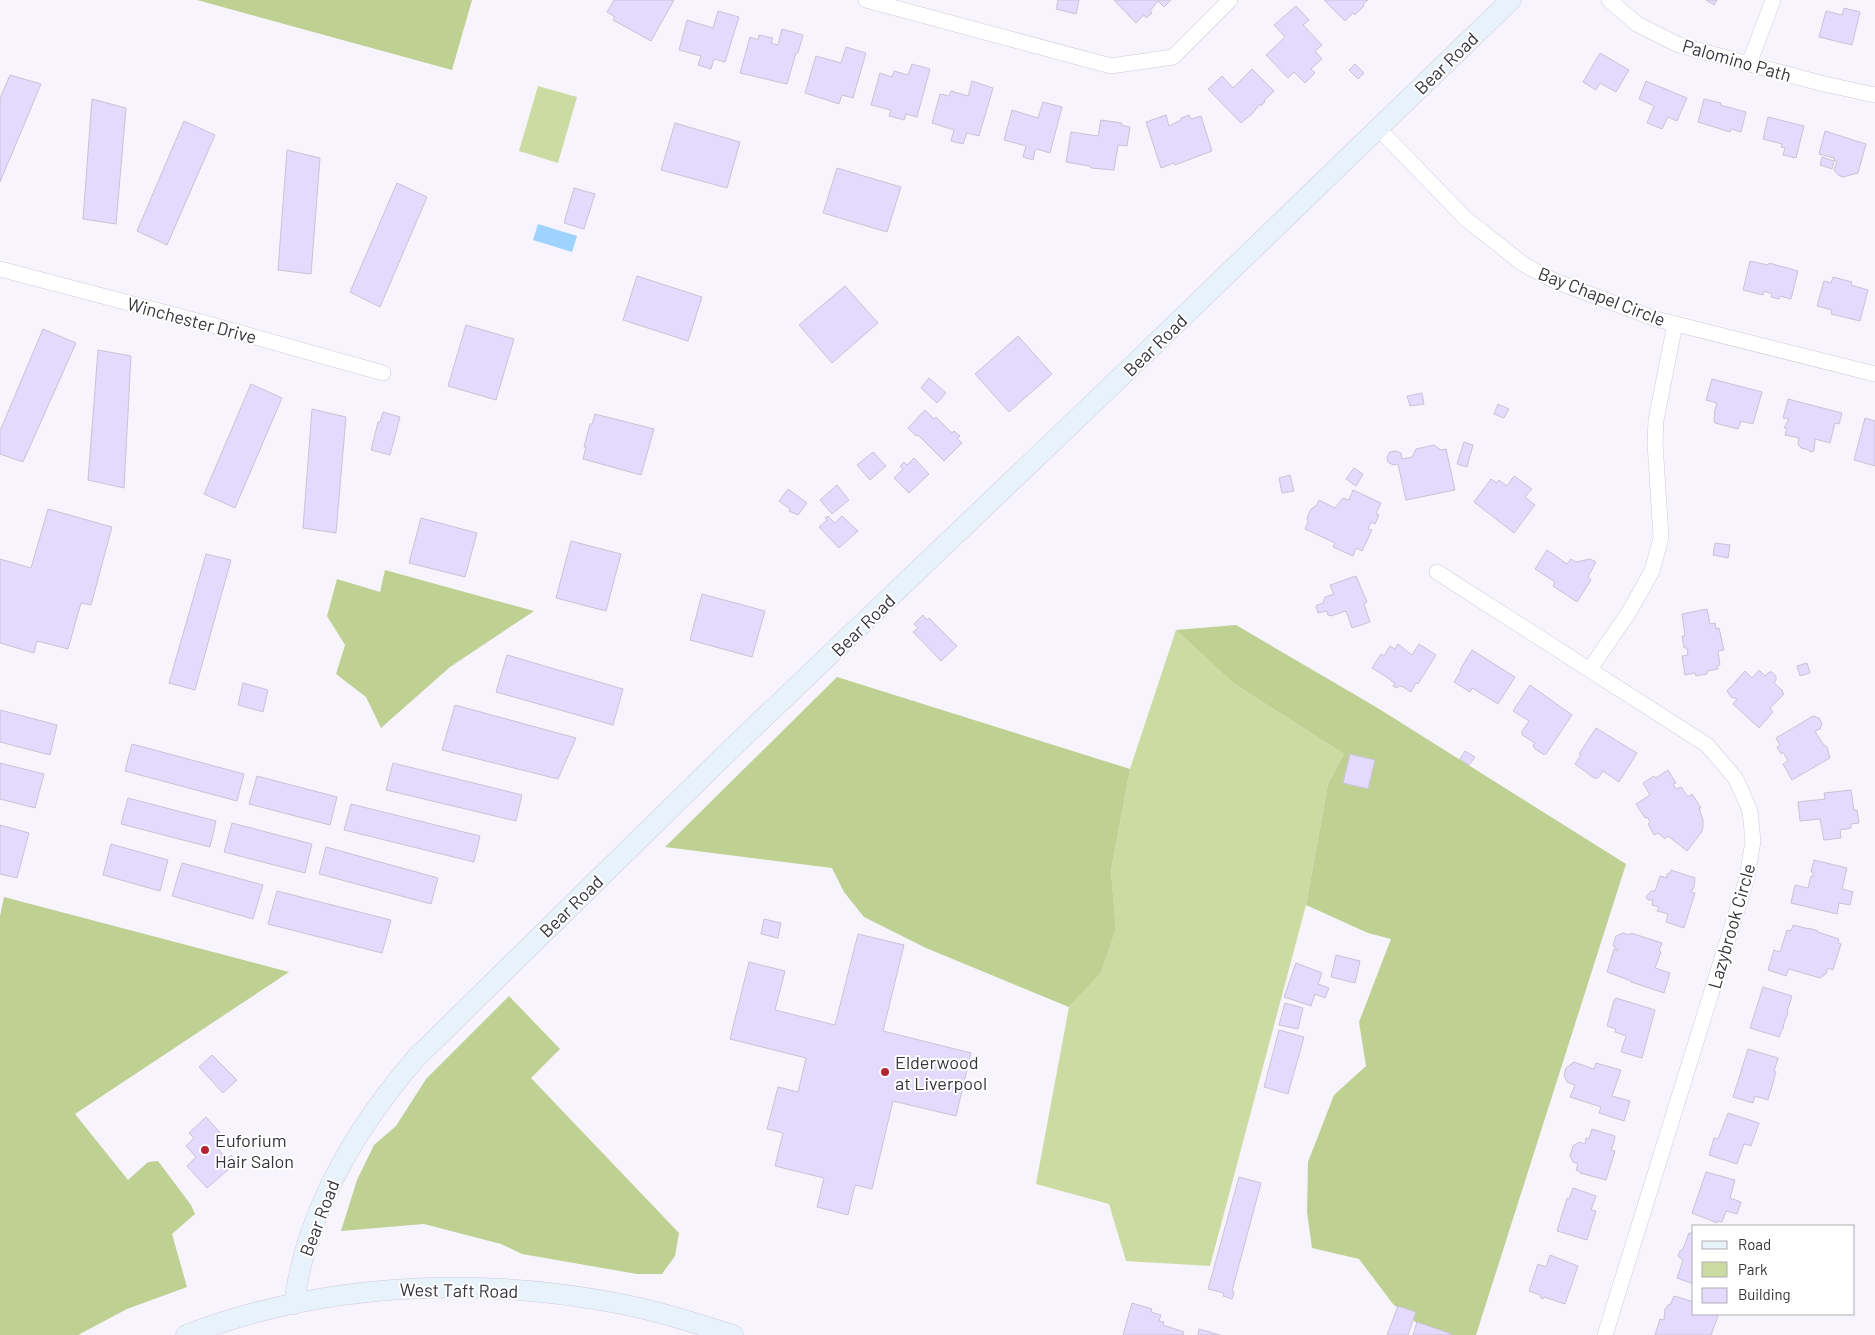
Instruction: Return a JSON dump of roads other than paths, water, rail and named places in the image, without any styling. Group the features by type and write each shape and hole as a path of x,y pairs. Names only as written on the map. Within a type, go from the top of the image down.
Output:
{"street":[{"path":"866,0 1111,66 1173,57 1230,0"},
{"name":"Bear Road","path":"294,1304 306,1247 329,1186 354,1140 391,1088 416,1058 723,757 862,627 1511,0"},
{"name":"Palomino Path","path":"1609,0 1637,24 1680,45 1875,95"},
{"path":"1749,64 1773,0"},
{"name":"Bay Chapel Circle","path":"1378,128 1466,219 1523,264 1555,281 1656,319 1875,374"},
{"name":"Winchester Drive","path":"0,269 205,322 383,373"},
{"path":"1590,669 1628,612 1652,571 1661,538 1654,443 1656,420 1675,324"},
{"name":"Lazybrook Circle","path":"1437,572 1708,746 1736,779 1750,811 1753,841 1747,878 1605,1335"},
{"name":"West Taft Road","path":"186,1335 255,1313 343,1294 382,1290 460,1287 540,1292 617,1303 733,1335"}],"water":[{"path":"538,224 577,236 572,252 533,240"}],"place":[{"name":"Elderwood at Liverpool","path":"885,1072"},
{"name":"Euforium Hair Salon","path":"205,1150"}]}
